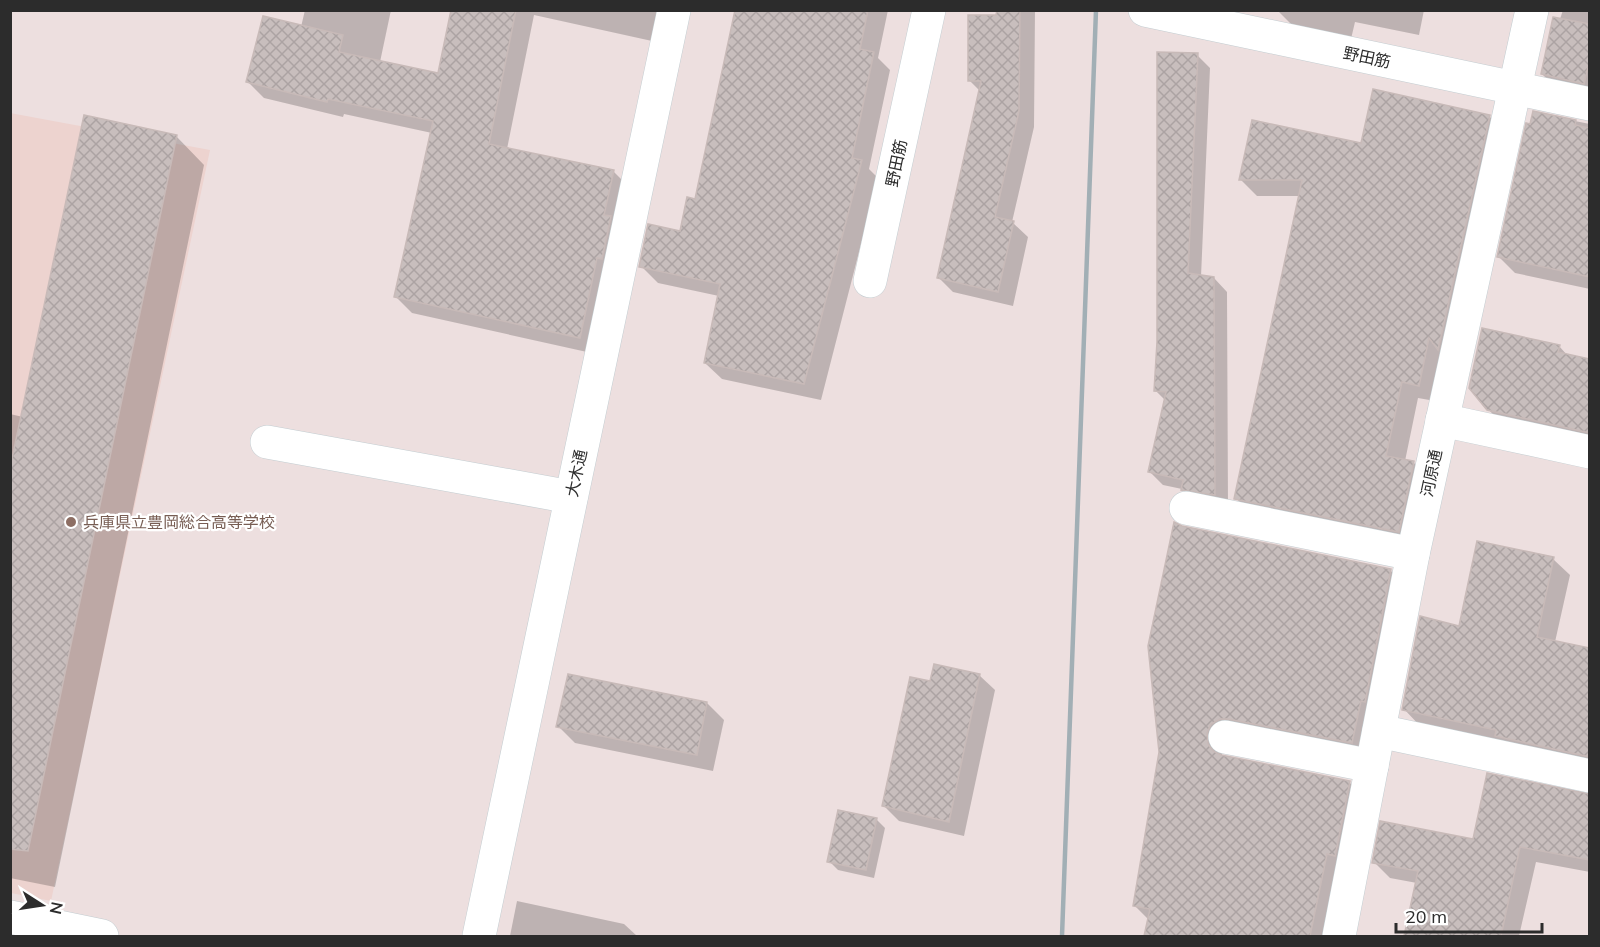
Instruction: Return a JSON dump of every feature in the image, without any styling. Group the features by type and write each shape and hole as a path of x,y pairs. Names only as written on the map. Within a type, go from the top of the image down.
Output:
{"street":[{"name":"大木通","path":"479,936 674,10"},
{"name":"野田筋","path":"870,281 929,10"},
{"name":"野田筋","path":"1144,10 1590,104"},
{"name":"河原通","path":"1339,936 1413,554 1533,10"},
{"path":"1442,420 1590,452"},
{"path":"267,442 571,497"},
{"path":"1186,508 1413,554"},
{"path":"1379,731 1590,776"},
{"path":"1225,737 1372,766"},
{"path":"10,917 102,936"}],"shaded area":[{"name":"兵庫県立豊岡総合高等学校","path":"10,113 210,150 51,901 11,893"}],"building":[{"path":"451,10 516,10 489,144 614,170 604,215 611,216 602,259 597,258 580,338 394,297 433,121 328,99 327,102 246,82 263,16 343,35 339,52 438,73"},
{"path":"735,10 868,10 860,49 874,52 852,158 862,160 804,384 704,363 720,284 639,267 648,224 680,231 687,197 695,199"},
{"path":"997,10 1020,10 1019,111 995,217 1014,221 998,292 937,278 981,81 968,81 968,15 996,15"},
{"path":"1553,17 1590,24 1590,59 1584,84 1541,74"},
{"path":"1157,52 1198,53 1188,273 1214,277 1215,495 1181,490 1183,480 1148,472 1166,392 1154,391 1157,342"},
{"path":"1373,89 1490,115 1438,350 1429,338 1419,386 1402,382 1386,456 1414,461 1399,532 1234,499 1302,180 1239,180 1252,120 1361,143"},
{"path":"1533,111 1576,120 1575,125 1590,128 1590,277 1497,257 1526,123 1530,124"},
{"path":"84,115 177,135 28,851 10,849 10,468"},
{"path":"1482,328 1560,345 1558,352 1590,359 1590,433 1487,410 1469,388"},
{"path":"1174,522 1182,526 1391,569 1365,702 1361,701 1352,743 1228,719 1220,719 1211,724 1207,733 1208,744 1213,751 1221,755 1350,781 1335,856 1327,854 1310,936 1144,936 1150,909 1133,906 1159,752 1148,646"},
{"path":"1477,541 1554,557 1537,637 1590,648 1590,757 1495,736 1496,730 1402,710 1420,616 1459,626"},
{"path":"934,664 980,674 949,822 882,806 910,677 930,681"},
{"path":"568,674 707,702 697,755 556,727"},
{"path":"1487,773 1590,794 1590,860 1520,847 1501,936 1404,936 1418,871 1372,863 1380,821 1473,839"},
{"path":"838,810 877,818 866,870 827,862"}],"railway":[{"path":"1062,936 1096,10"}],"place":[{"name":"兵庫県立豊岡総合高等学校","path":"71,522"}]}
